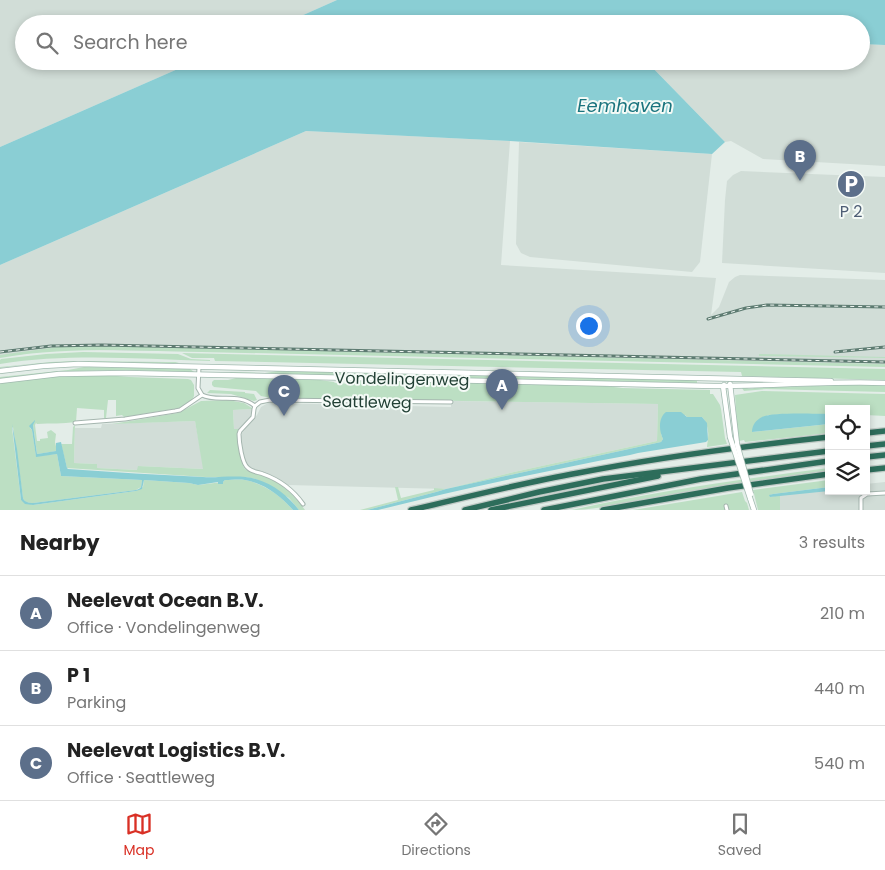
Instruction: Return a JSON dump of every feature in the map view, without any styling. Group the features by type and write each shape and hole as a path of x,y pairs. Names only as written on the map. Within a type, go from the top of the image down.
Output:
{"highway":[{"path":"870,433 885,431"},
{"path":"412,510 578,473 702,452 825,437"},
{"path":"870,446 885,444"},
{"path":"465,510 539,492 603,480 825,451"},
{"path":"870,457 885,455"},
{"path":"544,510 701,479 825,463"},
{"path":"491,510 714,465"},
{"path":"870,470 885,468"},
{"path":"603,510 728,488 825,475"}],"main road":[{"name":"Vondelingenweg","path":"0,371 78,364 864,382"},
{"name":"Vondelingenweg","path":"0,381 59,374 92,373 723,386 885,382"},
{"path":"727,379 731,386 733,436 737,444 754,510"},
{"path":"727,379 723,386 733,436 751,497"},
{"path":"732,397 740,386"}],"street":[{"path":"198,367 198,388 202,396 206,398 248,401 255,406 253,417 239,434 244,463 250,470 273,478 286,486 303,504"},
{"path":"76,424 175,412 202,396"},
{"name":"Seattleweg","path":"255,406 260,402 270,400 451,402"},
{"path":"861,510 861,498 867,494 885,493"}],"shaded area":[{"path":"0,0 337,0 303,15 15,15 15,70 175,70 0,147"},
{"path":"870,44 885,45 885,166 763,159 731,141 725,142 655,70 870,70"},
{"path":"306,131 510,141 501,265 716,278 711,315 719,307 729,282 740,275 885,280 885,366 309,353 83,350 46,351 0,357 0,265"},
{"path":"519,142 712,154 700,262 692,272 530,257 521,253 516,244"},
{"path":"741,171 885,177 885,273 722,263 727,181"},
{"path":"451,401 658,404 657,441 446,489 288,485 274,476 250,468 245,462 242,433 261,407 268,403 451,407"},
{"path":"252,409 252,416 240,429 234,429 233,410"},
{"path":"195,421 204,469 138,466 138,470 97,468 97,464 74,463 75,428 101,428 102,424"},
{"path":"885,482 885,510 777,510 776,494 825,489 825,495 870,495 870,484"}],"green space":[{"path":"102,346 885,364 885,367 114,350 57,351 0,358 0,355 57,347"},
{"path":"83,352 178,354 191,359 210,361 78,358 0,364 1,359"},
{"path":"182,353 885,369 885,380 742,376 741,372 215,361 214,358 192,358"},
{"path":"759,354 885,357 885,358 759,356"},
{"path":"51,362 179,362 172,364 64,363 0,368 0,367"},
{"path":"84,367 190,369 194,372 78,371 0,379 0,377"},
{"path":"278,371 697,380 697,383 230,373"},
{"path":"103,375 188,379 194,385 194,396 192,400 180,408 124,417 122,415 116,416 116,400 108,400 106,418 104,418 104,410 77,408 76,422 36,423 37,441 48,438 47,432 51,430 56,434 57,451 37,454 33,424 35,420 30,428 32,430 36,456 57,454 61,476 142,480 141,487 136,490 33,503 26,502 23,498 13,427 21,500 33,505 136,491 143,487 144,480 198,485 223,482 225,480 245,480 278,495 293,510 0,510 0,383 54,377"},
{"path":"236,378 320,380 351,384 351,381 361,380 710,390 710,394 713,394 720,405 727,444 707,447 708,430 704,419 702,417 687,417 685,415 661,434 663,439 661,442 446,489 657,441 658,404 271,398 261,396 256,391 214,387 212,385 214,380"},
{"path":"885,385 885,392 766,389 744,391 742,388 745,387"},
{"path":"210,390 245,392 254,394 257,400 254,401 231,394 207,393"},
{"path":"762,391 885,394 885,416 870,415 870,405 825,405 825,414 768,415 752,432 825,424 825,433 745,442 744,440 739,441 735,395"},
{"path":"228,400 244,403 252,408 233,410 234,429 240,429 237,436 244,468 266,477 283,487 305,510 299,510 289,498 256,479 245,477 205,477 67,468 61,444 72,444 73,427 75,425 74,463 97,464 97,468 137,470 138,466 203,469 195,421 112,424 178,413 201,401"},
{"path":"825,469 825,472 720,486 593,509 572,510 700,486"},
{"path":"825,481 825,488 770,495 770,497 780,495 780,510 758,510 753,490"},
{"path":"395,487 398,487 401,498 434,490 434,488 446,489 367,510 360,510 398,500"},
{"path":"742,492 749,510 633,510"}],"water":[{"path":"337,0 885,0 885,45 870,44 870,15 303,15"},
{"name":"Eemhaven","path":"175,70 655,70 725,142 712,154 510,141 306,131 0,265 0,147"},
{"path":"666,412 681,412 687,417 702,417 707,423 708,440 706,442 638,453 535,474 378,510 367,510 446,489 661,442 663,439 660,421"},
{"path":"784,414 825,414 825,424 752,432 756,421 762,417"},
{"path":"35,420 33,425 37,454 56,451 56,443 61,442 68,469 203,477 236,476 256,479 275,487 299,510 293,510 278,495 265,487 245,480 225,480 223,484 218,484 218,482 198,485 144,480 142,489 136,491 33,505 25,504 21,500 12,424 23,498 27,502 33,503 136,490 141,487 142,480 61,476 57,454 36,457 32,430 29,426"},
{"path":"825,488 825,491 770,497 769,495"}],"railway":[{"path":"708,319 746,308 767,305 885,307"},
{"path":"0,352 51,346 102,345 885,362"},
{"path":"835,352 885,347"}],"place":[{"name":"P 1","path":"800,181"},
{"name":"P 2","path":"851,184"},
{"name":"Neelevat Ocean B.V.","path":"502,410"},
{"name":"Neelevat Logistics B.V.","path":"284,416"}]}
